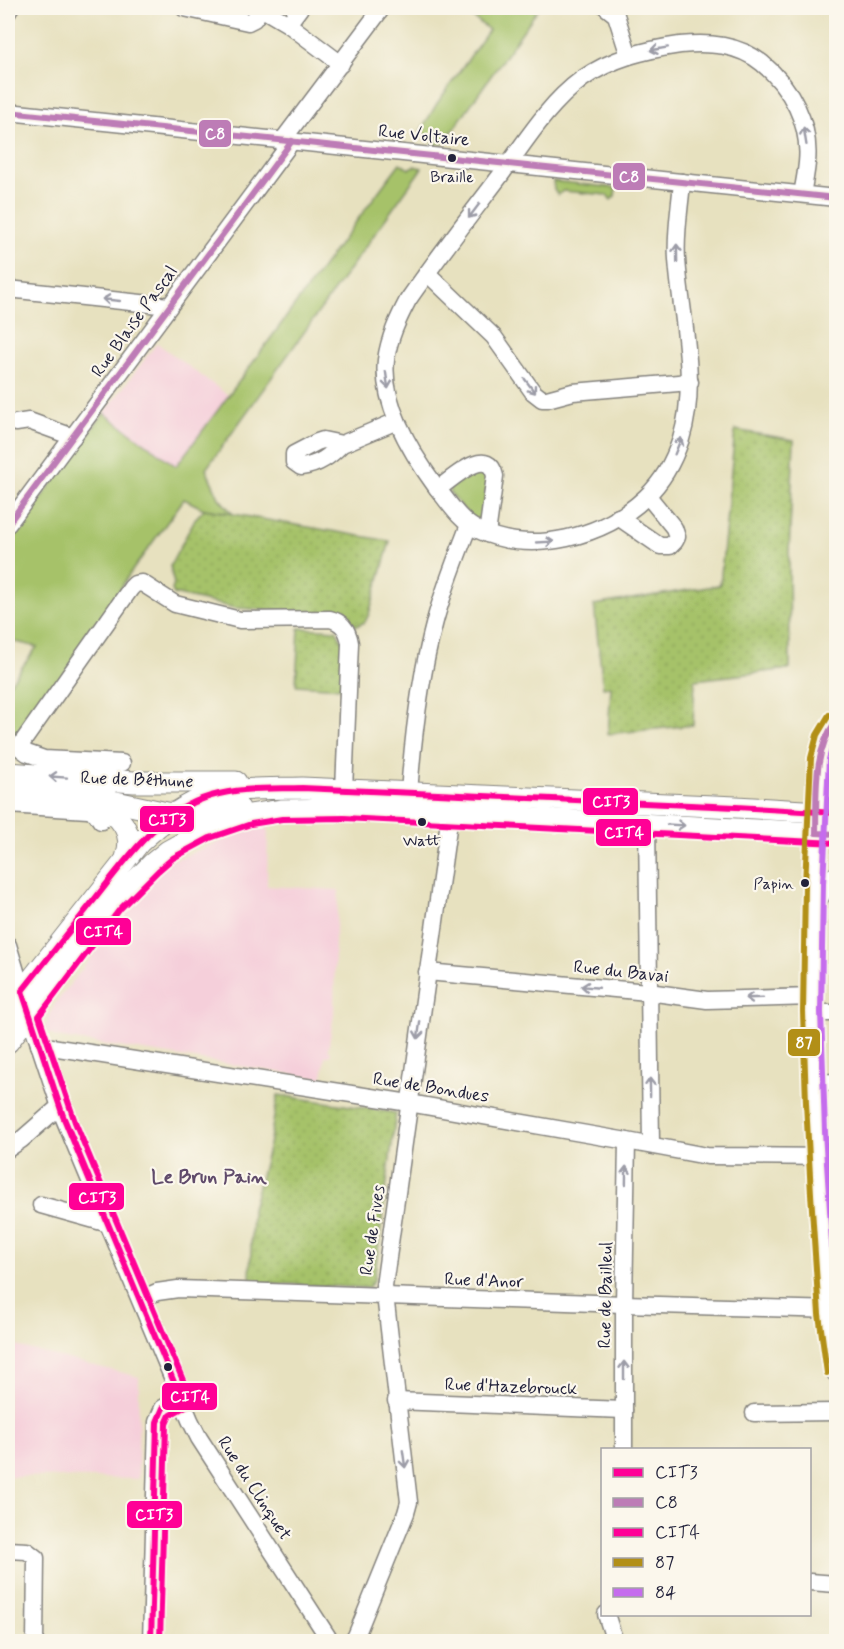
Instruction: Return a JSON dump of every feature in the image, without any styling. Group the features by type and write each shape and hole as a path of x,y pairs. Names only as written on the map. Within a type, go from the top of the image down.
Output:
{"main road":[{"path":"837,721 828,732 822,749 827,823 814,884 812,1005 813,1083 826,1157 832,1310 831,1341 837,1371"},
{"name":"Rue de Béthune","path":"8,773 134,782 246,782 302,788"},
{"path":"134,782 141,784 151,793 167,816"},
{"path":"8,1009 144,838 167,816 202,799 225,793 302,788 344,800 450,814 647,823 827,823"},
{"name":"Rue de Béthune","path":"8,790 93,797 167,816 280,802 310,804 344,800"},
{"name":"Rue de Béthune","path":"60,793 104,807 118,818 126,830 129,843 126,858"},
{"path":"113,903 168,850 191,837 249,815 344,800 409,794 827,823"},
{"path":"8,1042 149,853 167,816"},
{"path":"815,903 823,888 837,877"}],"street":[{"path":"8,12 10,8"},
{"path":"184,8 248,22 254,19 262,8 288,24 341,64"},
{"path":"288,24 300,8"},
{"name":"Rue Blaise Pascal","path":"8,524 169,306 382,8"},
{"path":"614,10 629,56"},
{"path":"682,182 677,257 690,382 688,406 679,445 666,472 648,496 618,517 589,531 554,542 522,541 488,534 469,525 438,489 408,444 397,421 386,377 388,349 408,300 508,164 565,93 596,70 629,56 655,49 705,43 736,48 754,57 780,82 791,96 801,118 808,157 802,194"},
{"name":"Rue Voltaire","path":"8,112 837,198"},
{"path":"428,273 486,328 537,396 547,399 573,392 690,382"},
{"path":"8,289 169,306"},
{"path":"16,423 30,421 73,436"},
{"path":"342,444 397,421"},
{"path":"438,489 476,464 485,462 488,464 495,476 488,534"},
{"path":"618,517 660,546 670,546 676,537 674,528 648,496"},
{"path":"409,794 418,704 428,649 440,603 469,525"},
{"path":"122,763 44,759 27,753 20,747 131,588 135,584 142,583 175,604 230,618 240,620 330,619 344,626 350,644 344,800"},
{"name":"Rue de Béthune","path":"8,805 88,810 95,812 101,820"},
{"name":"Rue de Fives","path":"352,1641 356,1636 409,1502 384,1297 385,1272 450,814"},
{"path":"647,823 651,1146"},
{"name":"Rue du Clinquet","path":"8,945 60,1106 199,1438 331,1641"},
{"name":"Rue du Bavai","path":"427,972 648,992 706,1000 812,1005 837,1013"},
{"name":"Rue de Bondues","path":"39,1045 409,1103 707,1156 826,1157"},
{"path":"813,1083 837,1082"},
{"path":"8,1149 60,1106"},
{"name":"Rue de Bailleul","path":"624,1448 627,1141"},
{"path":"41,1205 109,1224"},
{"name":"Rue d'Anor","path":"141,1299 157,1292 178,1289 832,1310"},
{"path":"151,1641 157,1422 163,1408 181,1399"},
{"name":"Rue d'Hazebrouck","path":"396,1401 624,1410"},
{"path":"754,1413 837,1412"},
{"path":"8,1550 27,1551 36,1558 35,1641"},
{"path":"811,1582 837,1584"},
{"path":"607,1616 615,1641"},
{"path":"318,1641 319,1624"}],"shaded area":[{"path":"157,343 229,396 175,466 104,413"},
{"path":"268,822 267,886 339,890 335,941 334,1014 328,1050 331,1051 330,1056 325,1056 322,1079 56,1037 44,1030 54,1005 164,864"},
{"path":"8,1344 139,1377 138,1479 8,1476"}],"green space":[{"path":"461,8 539,8 443,144 435,144 421,131 436,105 489,30"},
{"path":"400,163 409,169 414,166 422,168 206,469 219,498 232,513 204,509 184,499 129,575 84,646 15,746 28,759 11,759 10,766 8,766 8,686 37,647 8,640 8,619 11,615 8,612 8,543 104,413 176,466"},
{"path":"553,181 616,188 615,196 611,200 607,195 563,191 558,195 554,190"},
{"path":"735,430 794,440 789,553 790,669 695,680 693,725 608,734 611,686 603,687 594,605 720,585"},
{"path":"477,470 486,474 488,479 482,516 476,520 472,519 449,492 450,487"},
{"path":"204,509 390,541 365,622 356,626 345,614 235,608 174,594 170,566 195,519"},
{"path":"299,628 336,630 345,645 342,688 296,685"},
{"path":"278,1095 396,1113 374,1280 368,1288 250,1282 252,1209 269,1145"}],"transit line":[{"name":"C8","path":"8,112 836,198"},
{"name":"C8","path":"8,524 292,141"},
{"name":"87","path":"827,1373 819,1314 811,1194 803,1012 805,884 811,758 817,735 829,715"},
{"name":"C8","path":"836,721 823,746 816,789 816,833 836,834"},
{"name":"84","path":"836,736 829,759 823,884 821,1012 825,1132 836,1304"},
{"name":"CIT3","path":"22,991 129,856 158,826 191,804 222,793 256,789 302,788 836,813"},
{"name":"CIT4","path":"160,1642 166,1424 170,1415 188,1405 190,1397 75,1122 39,1016 120,909 173,858 210,838 251,824 282,819 344,818 836,843"},
{"name":"CIT3","path":"22,991 63,1116 181,1399"},
{"name":"CIT3","path":"151,1642 157,1422 163,1408 181,1399"}],"place":[{"name":"Braille","path":"452,158"},
{"name":"Watt","path":"422,822"},
{"name":"Papin","path":"805,883"}],"district":[{"name":"Le Brun Pain","path":"209,1176"}]}
